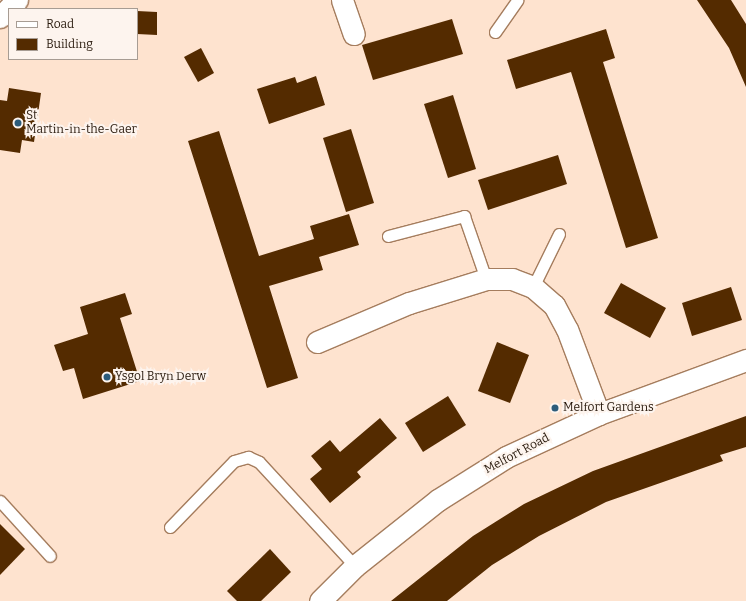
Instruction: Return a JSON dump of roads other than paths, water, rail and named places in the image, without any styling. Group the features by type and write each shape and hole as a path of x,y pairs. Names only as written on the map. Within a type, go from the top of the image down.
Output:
{"street":[{"path":"9,8 17,0"},
{"path":"342,0 354,34"},
{"path":"0,17 8,9"},
{"path":"317,342 409,303 486,279 512,279 533,287 545,296 561,316 599,414"},
{"name":"Melfort Road","path":"320,601 355,566 438,500 500,461 599,414 746,360"}],"lane":[{"path":"495,32 518,0"},
{"path":"388,236 464,216 486,279"},
{"path":"533,287 559,234"},
{"path":"170,527 234,461 248,457 259,462 355,566"},
{"path":"0,501 50,556"}],"place":[{"name":"St Martin-in-the-Gaer","path":"18,123"},
{"name":"Ysgol Bryn Derw","path":"107,377"},
{"name":"Melfort Gardens","path":"555,408"}]}
